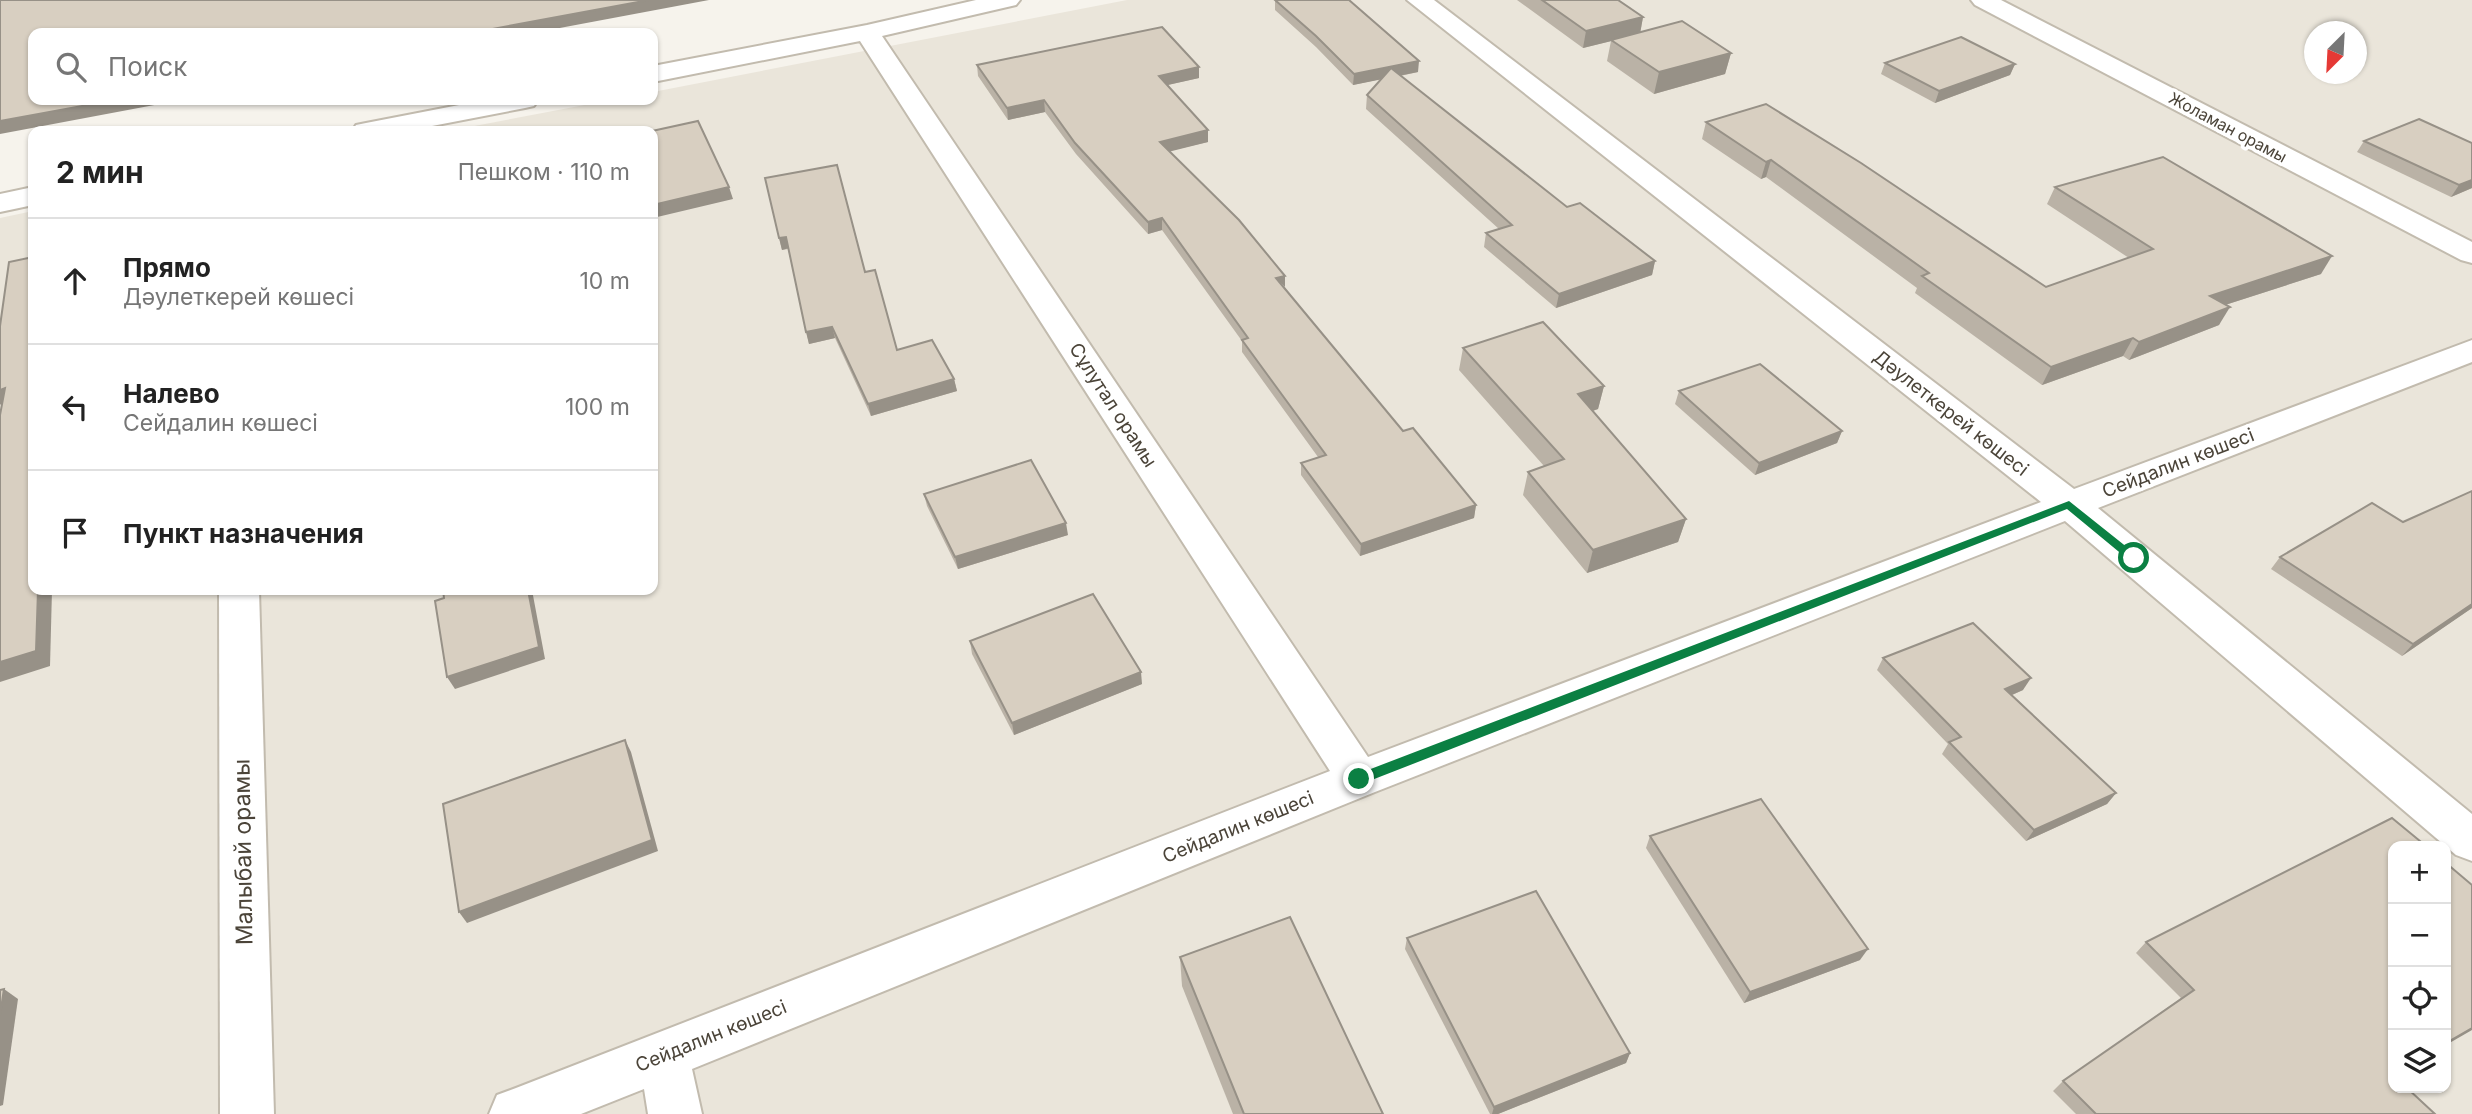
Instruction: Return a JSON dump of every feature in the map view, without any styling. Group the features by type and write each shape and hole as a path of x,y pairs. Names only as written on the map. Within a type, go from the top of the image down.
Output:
{"street":[{"path":"658,73 867,32 1008,0"},
{"name":"Дәулеткерей көшесі","path":"1419,0 2069,504 2472,841"},
{"name":"Жоламан орамы","path":"1983,0 2472,254"},
{"name":"Сұлутал орамы","path":"867,32 1359,779"},
{"path":"392,126 499,105"},
{"path":"0,203 28,197"},
{"name":"Сейдалин көшесі","path":"516,1114 1359,779 2472,350"},
{"name":"Малыбай орамы","path":"239,595 247,1114"},
{"path":"663,1055 675,1114"}],"shaded area":[{"path":"1127,0 2472,0 2472,1114 0,1114 0,218 28,212 28,595 658,595 658,126 474,126 585,105 658,105 658,91"}],"building":[{"path":"0,0 649,0 498,28 28,28 28,105 88,105 0,121"},
{"path":"1275,0 1349,0 1419,61 1354,74"},
{"path":"1542,0 1618,0 1643,17 1586,31"},
{"path":"1682,21 1731,53 1659,72 1611,40"},
{"path":"1162,27 1199,67 1159,76 1208,130 1160,142 1239,220 1285,276 1276,278 1403,431 1413,428 1476,505 1361,544 1301,463 1326,455 1242,340 1248,338 1162,218 1148,222 1075,143 1044,100 1007,108 977,65"},
{"path":"1961,37 2015,64 1939,91 1885,63"},
{"path":"1391,68 1567,207 1580,203 1655,261 1559,294 1486,233 1512,225 1367,95"},
{"path":"1766,104 1861,163 2046,287 2153,249 2055,187 2163,157 2332,256 2210,296 2230,307 2139,342 2133,338 2051,367 1922,276 1929,273 1771,160 1766,162 1706,122"},
{"path":"2419,119 2472,143 2472,180 2459,185 2364,141"},
{"path":"698,121 729,187 658,204 658,130"},
{"path":"837,165 865,272 875,270 897,350 932,340 954,379 868,404 832,327 806,332 786,237 779,238 765,178"},
{"path":"28,258 28,595 38,595 36,651 0,662 0,415 5,388 0,390 0,326 9,262"},
{"path":"1543,322 1604,386 1578,394 1686,519 1593,550 1528,472 1564,459 1463,348"},
{"path":"1760,364 1842,431 1759,463 1679,391"},
{"path":"1031,460 1066,523 955,557 924,494"},
{"path":"2472,491 2472,604 2413,644 2280,557 2372,503 2403,522"},
{"path":"1093,594 1141,672 1012,723 970,641"},
{"path":"444,595 529,595 539,647 447,677 435,601 444,598"},
{"path":"1973,623 2031,678 2005,689 2116,793 2034,830 1949,742 1961,737 1883,658"},
{"path":"625,740 652,840 459,912 443,804"},
{"path":"1761,799 1868,949 1750,992 1650,836"},
{"path":"2392,818 2420,841 2388,841 2388,1093 2412,1093 2435,1114 2096,1114 2063,1081 2194,990 2146,942"},
{"path":"2451,867 2472,885 2472,1028 2451,1040"},
{"path":"1536,891 1630,1053 1494,1107 1407,938"},
{"path":"1290,917 1383,1114 1244,1114 1180,957"},
{"path":"4,989 0,1015 0,990"}],"route":[{"path":"1359,779 2069,504 2134,558"}]}
